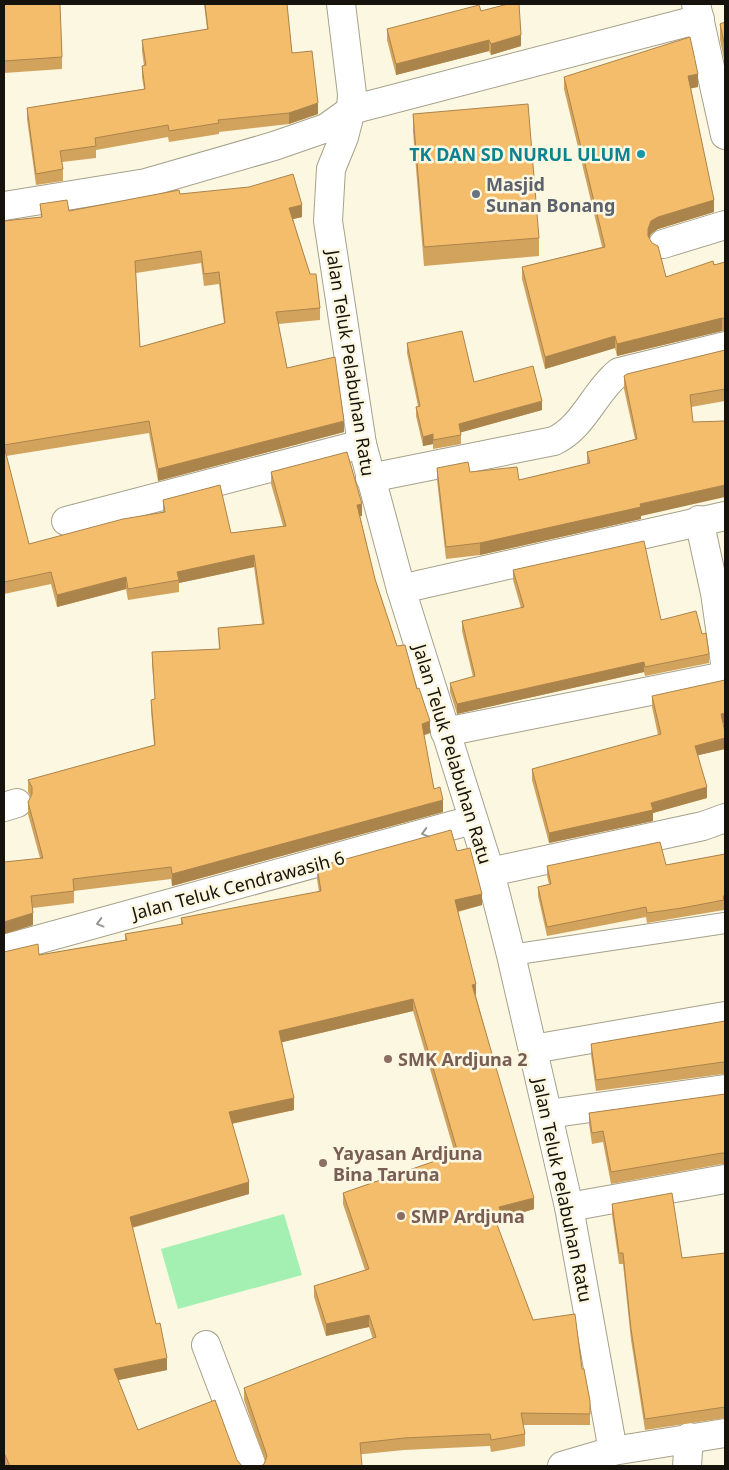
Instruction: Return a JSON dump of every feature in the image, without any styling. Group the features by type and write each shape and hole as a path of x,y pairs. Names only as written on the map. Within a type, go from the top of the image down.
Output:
{"street":[{"name":"Jalan Teluk Pelabuhan Ratu","path":"341,4 352,94 351,110 331,169 328,221 362,444 401,589 472,820 490,872 511,955 569,1207 613,1451"},
{"path":"4,206 146,183 274,146 326,128 351,110 698,12 720,86 725,135"},
{"path":"663,244 725,225"},
{"path":"370,478 554,441 566,434 580,420 610,380 619,372 725,346"},
{"path":"66,522 362,444"},
{"path":"401,589 712,518 725,663"},
{"path":"445,732 725,676"},
{"path":"490,872 703,826 725,818"},
{"name":"Jalan Teluk Cendrawasih 6","path":"4,949 472,820"},
{"path":"533,1049 725,1016"},
{"path":"548,1114 725,1089"},
{"path":"569,1207 725,1179"},
{"path":"206,1345 252,1466"},
{"path":"562,1466 613,1451 689,1437 725,1433"},
{"path":"687,1466 689,1437"}],"lane":[{"path":"511,955 725,923"}],"green space":[{"path":"284,1214 302,1275 178,1309 161,1249"}],"building":[{"path":"4,4 60,4 62,57 4,61"},
{"path":"205,4 287,4 292,53 312,51 318,103 289,113 218,120 219,123 169,131 168,125 95,138 96,146 60,151 63,169 36,174 27,108 145,89 142,66 146,65 142,40 208,29"},
{"path":"508,4 519,4 521,35 491,44 489,40 396,64 387,29 479,5 481,11"},
{"path":"725,22 725,47 720,24"},
{"path":"690,37 698,74 688,76 714,200 658,217 651,221 648,236 652,243 658,246 666,277 713,261 714,265 725,262 725,319 722,318 617,344 615,336 545,357 522,267 605,247 564,77"},
{"name":"Masjid Sunan Bonang","path":"528,104 539,238 424,247 413,114"},
{"path":"293,174 302,205 289,208 310,274 316,274 320,308 276,312 287,368 335,357 344,421 158,469 149,421 4,445 4,221 42,217 40,204 67,200 69,211 179,190 180,194 249,187","holes":["201,251 204,274 219,272 225,323 140,347 135,261"]},
{"path":"462,331 474,382 533,366 542,401 459,424 461,435 433,440 433,434 423,437 416,407 420,406 407,343"},
{"path":"725,350 725,389 690,395 693,422 725,421 725,485 640,504 641,507 480,543 446,547 437,468 468,462 470,472 517,467 519,480 590,463 587,452 637,439 624,376"},
{"path":"4,446 29,544 123,519 165,512 163,500 220,485 231,533 286,526 271,472 347,452 362,504 357,505 375,579 397,646 405,645 417,689 419,688 430,721 422,724 434,789 440,787 443,800 172,874 171,867 73,879 74,891 31,896 33,913 4,922 4,862 43,858 28,802 32,794 32,787 28,780 155,745 151,700 155,699 152,652 220,649 218,628 264,624 254,555 177,572 179,580 128,589 126,577 57,595 51,572 4,582"},
{"path":"644,541 661,620 696,611 702,634 706,633 709,654 645,667 644,662 457,704 450,683 475,676 462,621 524,607 513,570"},
{"path":"725,680 725,713 721,714 725,738 695,746 707,787 651,803 653,810 549,833 532,769 661,734 652,696"},
{"path":"451,830 457,851 470,848 482,894 455,900 476,984 472,985 534,1198 499,1207 501,1212 493,1214 533,1320 575,1314 582,1369 584,1369 590,1401 590,1414 521,1413 525,1434 491,1440 490,1434 404,1438 360,1443 362,1466 261,1466 264,1464 267,1456 244,1388 376,1337 369,1315 326,1324 314,1286 369,1269 343,1193 458,1153 413,999 279,1031 294,1098 229,1112 249,1182 130,1217 156,1324 160,1323 167,1358 114,1369 138,1430 215,1400 237,1460 242,1466 10,1466 4,1453 4,952 38,944 39,955 127,940 125,934 183,924 181,918 321,891 317,867"},
{"path":"660,842 666,865 725,854 724,900 647,913 646,907 547,927 538,887 551,884 547,866"},
{"path":"725,1021 725,1063 596,1080 591,1044"},
{"path":"725,1094 725,1153 611,1172 603,1131 592,1133 589,1113"},
{"path":"672,1193 682,1258 725,1253 725,1407 645,1419 631,1329 623,1253 619,1253 612,1204"}],"place":[{"name":"TK DAN SD NURUL ULUM","path":"641,154"},
{"name":"Masjid Sunan Bonang","path":"476,194"},
{"name":"SMK Ardjuna 2","path":"388,1059"},
{"name":"Yayasan Ardjuna Bina Taruna","path":"323,1163"},
{"name":"SMP Ardjuna","path":"401,1216"}]}
